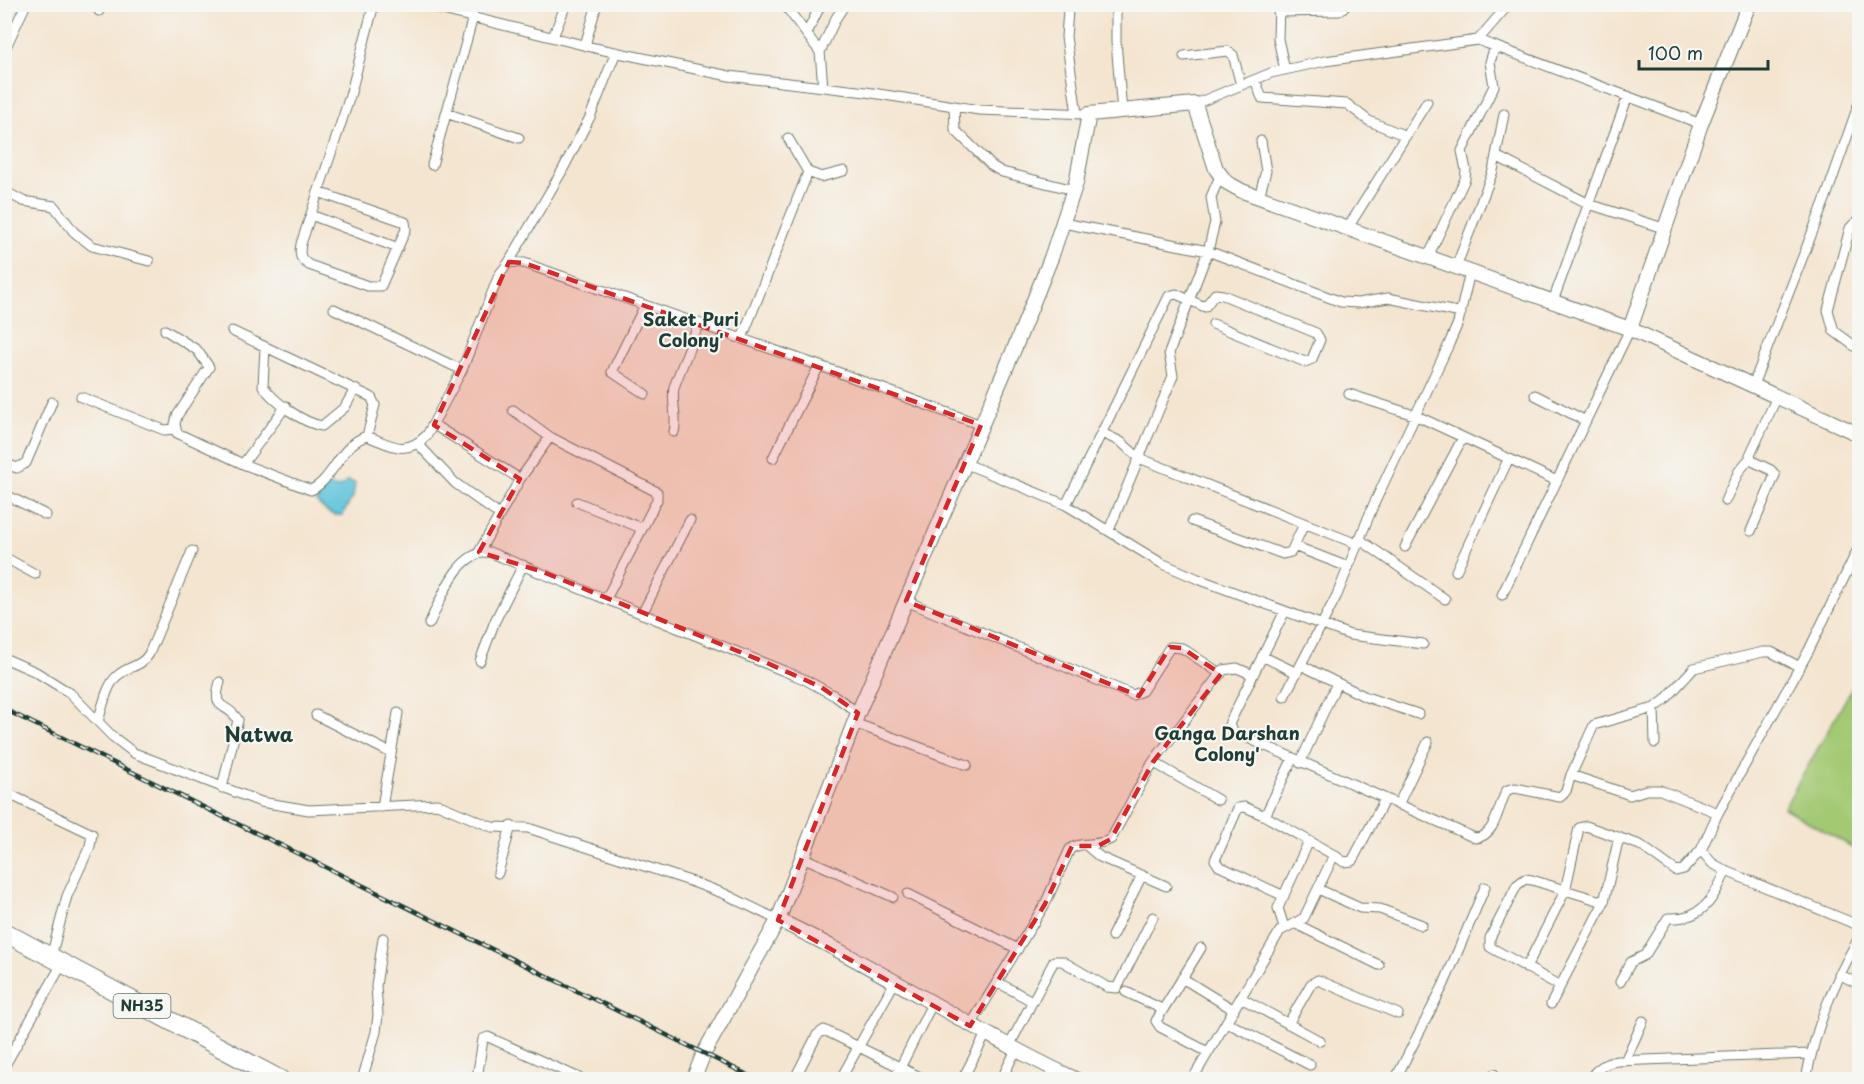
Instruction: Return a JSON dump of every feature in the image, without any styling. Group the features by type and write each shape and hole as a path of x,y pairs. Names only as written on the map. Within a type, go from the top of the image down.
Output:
{"highway":[{"name":"NH35","path":"4,932 54,964 261,1080"},
{"name":"NH35","path":"4,944 54,964 281,1080"}],"street":[{"path":"4,51 26,4"},
{"path":"318,192 405,222 406,229 381,286 368,286 309,265 302,260 300,254 310,215 350,96 374,4"},
{"path":"419,4 585,45 729,76 823,87 954,107 994,111 1083,114 1196,104 1285,70 1325,61 1478,39 1701,124"},
{"path":"553,37 566,4"},
{"path":"585,45 597,4"},
{"path":"784,4 820,52 823,87"},
{"path":"807,33 821,4"},
{"path":"820,52 845,4"},
{"path":"1116,4 1116,42 1122,112"},
{"path":"1285,70 1278,39 1276,7 1339,11 1348,4"},
{"path":"1478,39 1509,4"},
{"path":"1502,595 1630,329 1701,124 1749,4"},
{"path":"693,1080 701,1058 778,920 856,718 981,425 1063,223 1074,190 1083,114 1066,37 1068,10"},
{"path":"432,165 473,17"},
{"path":"1428,257 1465,179 1466,170 1462,151 1494,86 1490,62 1495,46"},
{"path":"1184,56 1228,51 1233,55 1241,85"},
{"path":"367,436 403,449 418,444 434,424 462,370 499,275 509,262 590,117 616,52"},
{"path":"1254,80 1262,98 1347,104 1369,121 1406,136"},
{"path":"1553,302 1628,96"},
{"path":"1753,385 1826,197 1860,100"},
{"path":"1347,229 1427,102"},
{"path":"1196,104 1220,176 1242,191 1630,329 1860,435"},
{"path":"954,107 955,130 992,166 1017,177 1074,190"},
{"path":"446,113 519,138"},
{"path":"1284,697 1322,625 1461,313 1463,270 1496,156 1504,114"},
{"path":"788,138 808,172 821,177 844,171"},
{"path":"1259,197 1266,171 1261,141"},
{"path":"1496,156 1588,204 1666,229"},
{"path":"742,338 808,172"},
{"path":"1109,530 1173,376 1169,353 1208,251 1215,222 1211,197 1220,176"},
{"path":"4,191 23,201 54,206 74,232 92,246 149,261"},
{"path":"310,215 398,248"},
{"path":"1063,223 1208,251 1341,302 1358,303 1388,298 1461,313"},
{"path":"1860,224 1855,223 1850,228 1828,310 1834,331 1860,350"},
{"path":"509,262 524,263 699,323 981,425"},
{"path":"1066,505 1166,300 1176,294 1205,307 1215,294 1223,295 1316,333 1320,340 1312,359 1305,362 1213,324"},
{"path":"645,305 612,372 645,394"},
{"path":"334,309 462,370"},
{"path":"674,432 676,422 672,397 674,387 699,323"},
{"path":"165,330 197,350 209,367 177,416 175,429 181,437 243,464 311,489 350,447 367,436 374,400 232,332"},
{"path":"265,347 262,386 286,406 315,425 322,426 345,407 355,389"},
{"path":"773,458 819,366"},
{"path":"1349,394 1417,416 1557,481"},
{"path":"1535,395 1586,421"},
{"path":"1725,501 1739,471 1750,458 1751,450 1777,396"},
{"path":"81,397 164,430 175,429"},
{"path":"4,464 17,468 26,463 52,402"},
{"path":"243,464 286,406"},
{"path":"513,410 550,436 657,492 657,500 606,598"},
{"path":"434,424 520,479"},
{"path":"1102,433 1121,442 1139,458 1304,524 1358,542 1445,599"},
{"path":"429,624 465,561 479,552 520,479 550,436"},
{"path":"1406,548 1462,438"},
{"path":"418,444 455,483 494,511"},
{"path":"1750,458 1771,470 1775,475 1751,531"},
{"path":"1456,571 1509,460"},
{"path":"964,463 1066,505 1181,572 1360,638 1423,644"},
{"path":"4,494 46,515"},
{"path":"577,502 641,528"},
{"path":"642,614 690,520"},
{"path":"1192,521 1283,554 1291,552 1304,524"},
{"path":"1526,968 1564,891 1579,828 1586,826 1640,845 1676,871 1684,869 1701,850 1718,813 1800,667 1860,545"},
{"path":"1294,546 1348,567"},
{"path":"99,721 109,689 117,676 140,665 149,654 192,550"},
{"path":"479,552 489,552 523,565 804,679 835,696 856,718 966,765"},
{"path":"4,557 35,574"},
{"path":"480,661 495,621 523,565"},
{"path":"906,601 996,639 1048,657 1134,695 1142,691 1170,647 1182,648 1221,674"},
{"path":"1285,611 1230,722 1231,729 1296,761 1398,805 1481,837 1491,829 1507,790 1515,788 1560,797 1566,791 1570,775 1594,725 1654,708 1664,701 1687,672 1702,665 1763,652 1778,655 1800,667"},
{"path":"1262,656 1337,683 1366,697 1418,714"},
{"path":"4,658 53,681 99,721 122,745 134,753 222,788 284,807 343,810 437,804 492,827 528,828 725,894 778,920 970,1026 1077,1080"},
{"path":"970,1026 1045,904 1067,854 1074,846 1098,846 1111,839 1153,762 1223,670 1233,668 1253,675"},
{"path":"220,682 216,699 238,720 222,788"},
{"path":"1265,816 1337,683"},
{"path":"1654,708 1655,743"},
{"path":"382,807 398,713"},
{"path":"316,715 391,753"},
{"path":"1398,805 1428,742"},
{"path":"1153,762 1218,800"},
{"path":"1570,775 1630,795 1646,790 1660,790 1718,813"},
{"path":"4,1067 54,964 67,896 90,846 92,834 13,796"},
{"path":"1284,896 1219,866 1215,860 1239,808 1245,807 1265,816 1344,862 1352,861 1385,799"},
{"path":"498,873 511,826"},
{"path":"1551,1004 1604,902 1618,837"},
{"path":"1284,927 1278,913 1309,841"},
{"path":"1087,846 1100,857 1166,886"},
{"path":"1701,850 1712,863 1726,871 1860,926"},
{"path":"1192,1080 1284,927 1296,924 1304,918 1334,855"},
{"path":"802,857 893,897"},
{"path":"1620,982 1631,962 1646,955 1668,918 1686,918 1709,904 1726,871"},
{"path":"1112,936 1142,875"},
{"path":"1560,986 1490,947 1490,938 1517,885 1525,879 1604,902"},
{"path":"1395,1080 1444,984 1485,887"},
{"path":"1318,889 1360,908 1380,909 1422,926"},
{"path":"908,894 1018,949"},
{"path":"1001,1080 1032,1001 1054,961 1062,961 1107,987 1118,988 1153,916"},
{"path":"1296,924 1379,965"},
{"path":"1806,1080 1818,1023 1839,974 1860,936"},
{"path":"362,1080 376,1032 378,1015 376,986 383,938"},
{"path":"1201,948 1156,1017 1157,1024 1208,1052"},
{"path":"1839,974 1860,985"},
{"path":"1182,978 1234,1010"},
{"path":"1288,1024 1311,984 1318,980 1398,1014"},
{"path":"998,982 1032,1001"},
{"path":"840,1080 894,983"},
{"path":"1126,992 1162,1009"},
{"path":"1241,998 1320,1041"},
{"path":"894,1080 932,1005"},
{"path":"1625,1061 1643,1021"},
{"path":"1227,1022 1310,1065"},
{"path":"795,1078 821,1031 830,1031 922,1078"},
{"path":"962,1080 986,1034"},
{"path":"474,1080 478,1072 483,1039 488,1037 584,1080"},
{"path":"1589,1080 1607,1063 1810,1054"}],"highlighted area":[{"path":"509,262 524,263 981,425 906,601 1139,696 1170,647 1182,648 1221,674 1153,762 1111,839 1098,846 1072,846 1045,904 970,1026 778,920 858,713 821,687 767,663 543,572 479,552 520,479 434,425"}],"green space":[{"path":"1859,676 1859,851 1784,808"}],"water":[{"path":"348,481 355,483 353,497 342,515 331,514 316,501 326,485 339,488"}],"railway":[{"path":"4,709 758,1080"}],"district":[{"name":"Saket Puri Colony'","path":"691,330"},
{"name":"Natwa","path":"259,735"},
{"name":"Ganga Darshan Colony'","path":"1227,744"}]}
